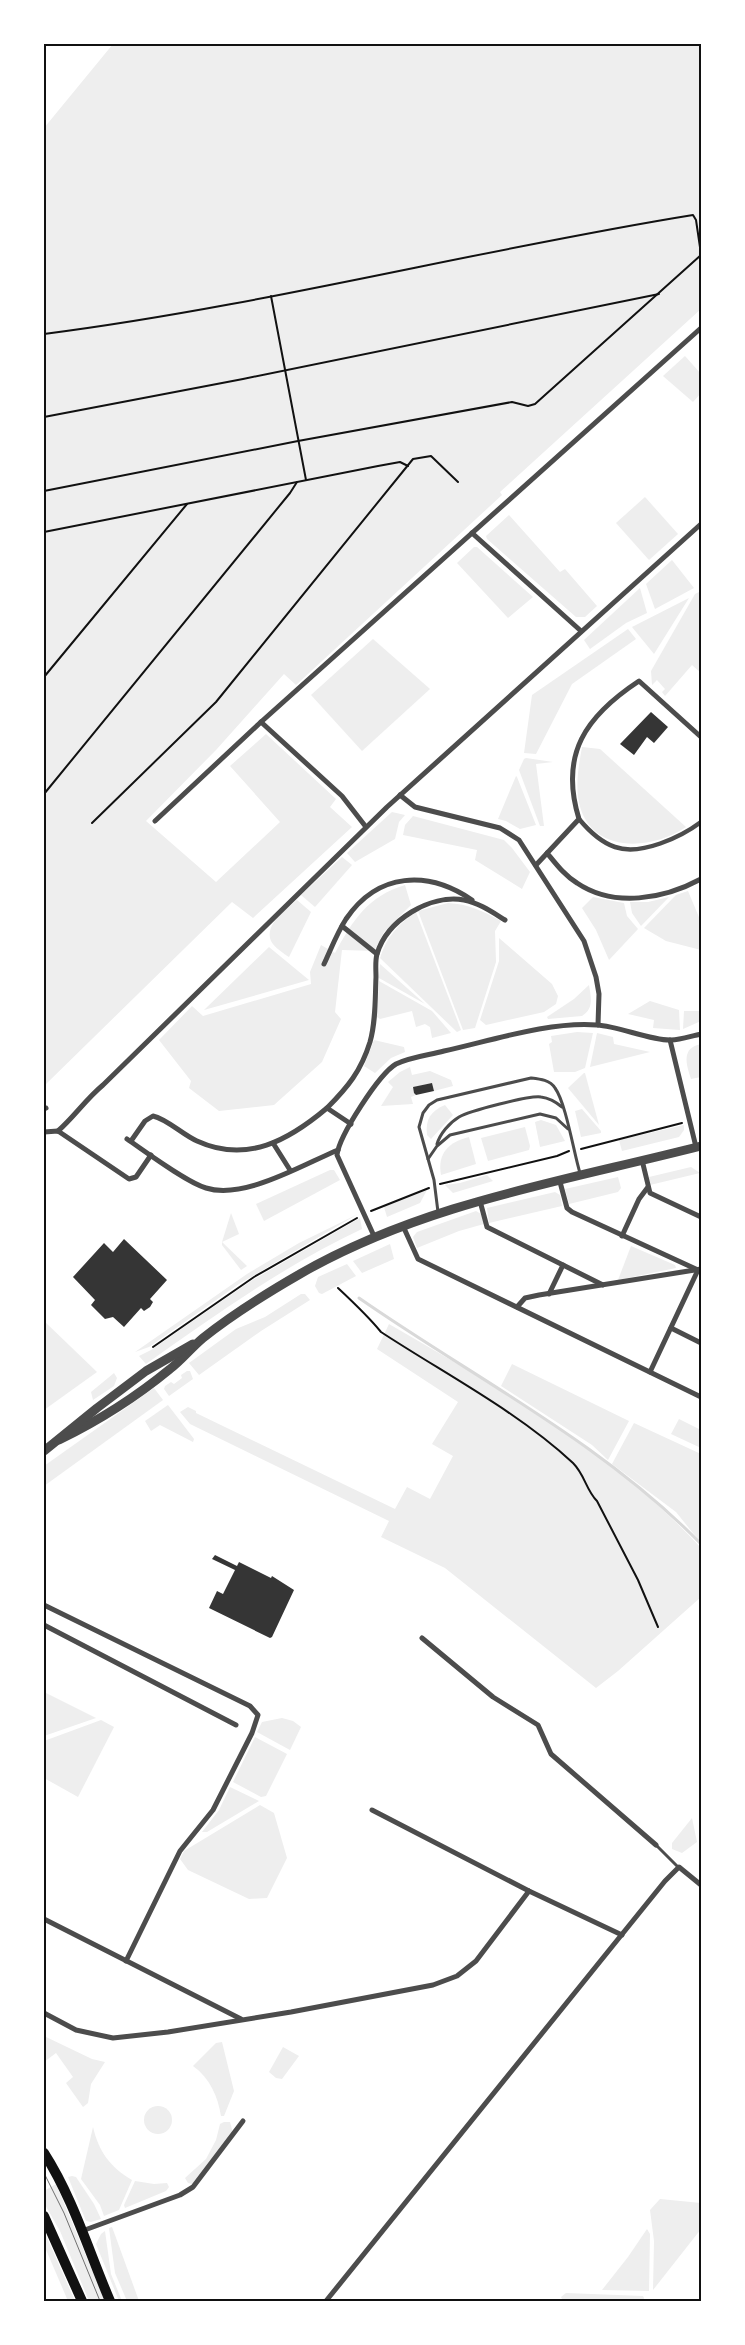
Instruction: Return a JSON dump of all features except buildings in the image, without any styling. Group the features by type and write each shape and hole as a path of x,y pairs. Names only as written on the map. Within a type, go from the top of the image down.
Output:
{"main road":[{"path":"44,2153 56,2172 110,2301"},
{"path":"44,2216 82,2301"}],"street":[{"path":"155,821 261,722 701,328"},
{"path":"44,1132 58,1131 72,1119 89,1097 342,853 366,827 701,524"},
{"path":"472,532 582,631"},
{"path":"701,737 639,681 611,700 589,726 579,744 571,773 575,806 579,819 594,835 608,845 630,849 666,842 701,822"},
{"path":"261,722 342,796 366,827"},
{"path":"400,795 416,807 509,832 519,840 584,941 590,956 599,994 598,1024"},
{"path":"536,865 579,819"},
{"path":"547,853 575,882 592,892 614,897 627,898 658,895 678,890 701,880"},
{"path":"324,964 342,926 362,901 374,891 409,880 424,880 442,884 459,891 505,920"},
{"path":"338,1150 247,1188 214,1189 196,1183 129,1140 145,1121 153,1116 208,1146 242,1151 273,1143 302,1129 328,1108 353,1080 369,1043 374,1014 377,954 395,925 431,902 462,900 476,903"},
{"path":"342,926 377,954"},
{"path":"374,1236 337,1155 351,1124 390,1068 401,1062 564,1025 598,1024 670,1040 701,1034"},
{"path":"44,1451 59,1440 98,1421 178,1363 202,1339 274,1289 374,1236 438,1212 699,1146 690,1122 670,1040"},
{"path":"328,1108 351,1124"},
{"path":"58,1131 130,1179 136,1177 151,1155"},
{"path":"273,1143 290,1170"},
{"path":"642,1160 650,1193 701,1217"},
{"path":"560,1182 567,1208 572,1212 700,1270"},
{"path":"622,1236 639,1199 648,1187"},
{"path":"480,1201 487,1227 604,1285"},
{"path":"402,1225 418,1259 701,1397"},
{"path":"549,1294 563,1264"},
{"path":"517,1307 525,1298 700,1270"},
{"path":"650,1372 700,1270"},
{"path":"671,1328 701,1343"},
{"path":"44,1605 250,1706 258,1715 252,1733 213,1810 180,1851 126,1961"},
{"path":"44,1626 236,1725"},
{"path":"422,1638 493,1696 538,1725 551,1754 656,1845"},
{"path":"372,1810 529,1891 622,1935"},
{"path":"326,2301 664,1881 679,1867 701,1885"},
{"path":"44,2013 76,2030 113,2038 168,2032 428,1986 456,1976 476,1962 529,1891"},
{"path":"44,1919 241,2019"},
{"path":"81,2231 180,2195 193,2187 243,2121"}],"lane":[{"path":"438,1212 436,1186 419,1128 420,1121 429,1105 437,1100 531,1078 544,1080 556,1089 581,1176"},
{"path":"428,1160 439,1137 452,1123 466,1114 533,1096 546,1098 562,1107"},
{"path":"436,1146 450,1135 540,1114 556,1118 569,1129"},
{"path":"656,1845 679,1867"}],"path":[{"path":"44,334 139,322 501,250 693,215 696,220 701,255 661,293 535,404 528,406 512,402 298,441 44,491"},
{"path":"44,417 661,293"},
{"path":"271,296 306,480"},
{"path":"92,823 216,702 413,459 431,456 458,482"},
{"path":"44,532 400,462 408,466"},
{"path":"44,794 290,494 297,482"},
{"path":"44,677 187,504"},
{"path":"153,1347 254,1277 364,1214 436,1186 557,1156 573,1150 598,1146 613,1139 690,1122"},
{"path":"338,1288 357,1308 372,1320 381,1332 536,1432 574,1464 583,1475 590,1494 597,1501 638,1580 658,1627"}],"shaded area":[{"path":"113,44 701,44 701,309 500,492 502,495 296,685 284,674 216,750 146,821 216,882 280,822 230,766 266,734 336,799 330,807 352,827 253,918 232,902 44,1086 44,128"},
{"path":"685,356 701,374 701,393 693,402 663,376"},
{"path":"645,497 678,534 649,560 616,523"},
{"path":"509,515 560,572 565,569 597,606 585,617 576,617 487,539 486,536"},
{"path":"474,547 477,547 533,597 508,618 457,563"},
{"path":"672,560 694,588 655,609 646,584"},
{"path":"640,588 647,613 626,623 590,649 584,640"},
{"path":"701,591 701,673 692,665 665,696 662,692 665,689 657,680 652,685 651,671 695,594"},
{"path":"689,598 654,654 632,627"},
{"path":"628,629 636,639 572,684 536,754 524,753 532,695"},
{"path":"373,639 430,689 362,751 311,695"},
{"path":"582,747 600,749 686,827 655,841 638,844 621,843 606,838 593,829 583,816 577,791"},
{"path":"526,758 553,762 536,764 544,826 540,826 519,770"},
{"path":"516,776 536,825 520,829 498,819"},
{"path":"392,812 405,815 399,822 395,839 355,862 347,853"},
{"path":"413,816 504,840 530,872 522,889 475,860 477,850 403,835 405,825"},
{"path":"342,857 352,865 315,907 301,895"},
{"path":"405,885 411,905 384,932 374,951 342,950 335,1012 341,1019 322,1062 274,1105 219,1111 189,1088 191,1081 159,1040 192,1006 203,1016 311,984 310,972 321,945 335,953 355,920 371,903 392,890"},
{"path":"688,891 701,922 701,950 666,941 644,928 676,895"},
{"path":"593,897 624,903 627,916 638,929 609,960 596,930 582,908"},
{"path":"669,897 641,926 632,913 630,902 648,902"},
{"path":"297,900 311,912 289,957 274,945 270,935 274,923"},
{"path":"448,903 475,909 501,921 495,931 496,962 475,1028 463,1030 418,911"},
{"path":"416,912 461,1030 457,1032 380,958 394,932"},
{"path":"499,938 552,984 558,996 556,1004 544,1012 486,1025 480,1020 499,961"},
{"path":"269,947 309,980 204,1010"},
{"path":"380,964 425,1004 379,978"},
{"path":"379,981 432,1011 451,1033 432,1038 430,1027 425,1024 416,1027 412,1011 380,1019 377,1017"},
{"path":"589,985 591,1002 586,1013 582,1016 548,1019 547,1017 574,999"},
{"path":"650,1001 679,1010 680,1030 653,1028 654,1020 628,1014"},
{"path":"684,1011 701,1011 701,1021 683,1029"},
{"path":"577,1032 593,1033 585,1068 575,1072 554,1072 549,1044 552,1042 551,1036"},
{"path":"597,1033 613,1037 614,1044 650,1052 590,1067"},
{"path":"374,1040 404,1047 405,1052 391,1058 375,1073 364,1066"},
{"path":"701,1044 701,1077 691,1079 687,1062 688,1053 690,1049"},
{"path":"410,1067 412,1075 430,1071 451,1080 453,1086 434,1091 432,1083 410,1088 413,1088 416,1095 411,1097 413,1104 381,1106 393,1087 388,1082 400,1072"},
{"path":"585,1073 599,1125 568,1088"},
{"path":"445,1105 453,1115 431,1139 427,1135 428,1120 436,1110"},
{"path":"582,1109 601,1133 581,1137 575,1111"},
{"path":"541,1120 556,1125 565,1141 540,1147 535,1122"},
{"path":"684,1125 684,1130 679,1137 622,1151 619,1140"},
{"path":"525,1127 530,1146 529,1150 488,1161 481,1138"},
{"path":"469,1137 476,1164 441,1175 441,1160 446,1150 450,1145"},
{"path":"691,1167 700,1173 650,1185 649,1177"},
{"path":"330,1170 334,1170 340,1180 264,1221 256,1204"},
{"path":"487,1175 493,1181 453,1193 445,1185 460,1183"},
{"path":"618,1177 621,1188 618,1192 569,1204 565,1189"},
{"path":"427,1190 420,1203 387,1217 384,1207"},
{"path":"555,1192 560,1195 562,1206 489,1223 487,1208"},
{"path":"476,1211 481,1214 484,1224 459,1231 417,1248 413,1237 417,1232"},
{"path":"231,1213 239,1234 222,1242"},
{"path":"358,1214 239,1284 149,1347 135,1352 247,1274 299,1243"},
{"path":"360,1218 362,1229 333,1243 278,1275 146,1364 139,1356 151,1350 251,1281"},
{"path":"222,1242 247,1266 241,1270 222,1245"},
{"path":"390,1244 394,1259 362,1273 353,1261"},
{"path":"631,1246 675,1265 676,1268 618,1280"},
{"path":"347,1264 356,1276 322,1294 319,1293 315,1286 318,1277"},
{"path":"301,1294 305,1294 310,1300 261,1331 199,1375 189,1363 236,1329 265,1317"},
{"path":"44,1321 97,1372 44,1410"},
{"path":"389,1324 513,1398 593,1453 631,1482 701,1548 701,1597 618,1671 596,1688 445,1568 381,1537 389,1521 190,1424 180,1412 188,1407 196,1411 196,1413 395,1509 407,1487 430,1499 453,1456 432,1444 458,1402 377,1349"},
{"path":"512,1364 629,1421 608,1460 592,1445 501,1386"},
{"path":"187,1371 190,1371 193,1379 169,1396 164,1389 165,1386 171,1382 174,1384"},
{"path":"114,1373 117,1378 114,1386 93,1400 91,1392"},
{"path":"154,1388 163,1400 44,1486 44,1466"},
{"path":"168,1405 194,1439 193,1442 160,1425 151,1431 145,1421"},
{"path":"679,1419 701,1430 701,1448 671,1434"},
{"path":"634,1423 701,1454 701,1543 676,1512 612,1464"},
{"path":"44,1692 96,1718 44,1736"},
{"path":"282,1718 293,1721 301,1727 290,1750 257,1732 262,1722"},
{"path":"101,1720 114,1727 78,1797 44,1778 44,1741"},
{"path":"255,1737 287,1754 266,1796 261,1797 233,1782"},
{"path":"230,1787 259,1801 207,1832 202,1832 219,1810"},
{"path":"260,1805 274,1813 287,1858 267,1898 249,1899 188,1870 180,1859 184,1851"},
{"path":"692,1818 697,1842 682,1853 672,1849 672,1843"},
{"path":"44,2036 92,2059 105,2062 91,2084 88,2103 83,2107 66,2083 73,2077 56,2053 44,2062"},
{"path":"222,2042 234,2091 224,2116 221,2116 218,2102 209,2082 193,2066 216,2043"},
{"path":"283,2047 299,2056 282,2079 276,2078 269,2072"},
{"path":"158,2106 168,2110 172,2120 168,2130 158,2134 148,2130 144,2120 148,2110"},
{"path":"230,2122 233,2133 192,2184 188,2183 185,2178 206,2159 216,2140 220,2124"},
{"path":"93,2127 95,2136 106,2158 117,2170 132,2180 119,2210 104,2216 100,2205 81,2179"},
{"path":"68,2177 76,2177 94,2204 101,2219 91,2222 86,2221"},
{"path":"135,2181 154,2184 167,2183 169,2187 166,2191 125,2208 124,2205"},
{"path":"56,2184 105,2301 89,2301 60,2231 44,2203 44,2191"},
{"path":"660,2199 701,2203 701,2229 653,2290 654,2241 650,2210"},
{"path":"112,2227 139,2301 127,2301 115,2273 109,2228"},
{"path":"647,2229 650,2234 649,2291 602,2290 628,2257"},
{"path":"44,2231 75,2301 68,2301 44,2245"},
{"path":"105,2231 111,2274 122,2301 119,2301 96,2244 101,2234"},
{"path":"566,2293 643,2296 644,2298 643,2301 563,2301 561,2297"}],"waterway":[{"path":"359,1298 580,1443 663,1508 701,1544"}],"tram line":[{"path":"44,2173 64,2213 100,2301"}]}
